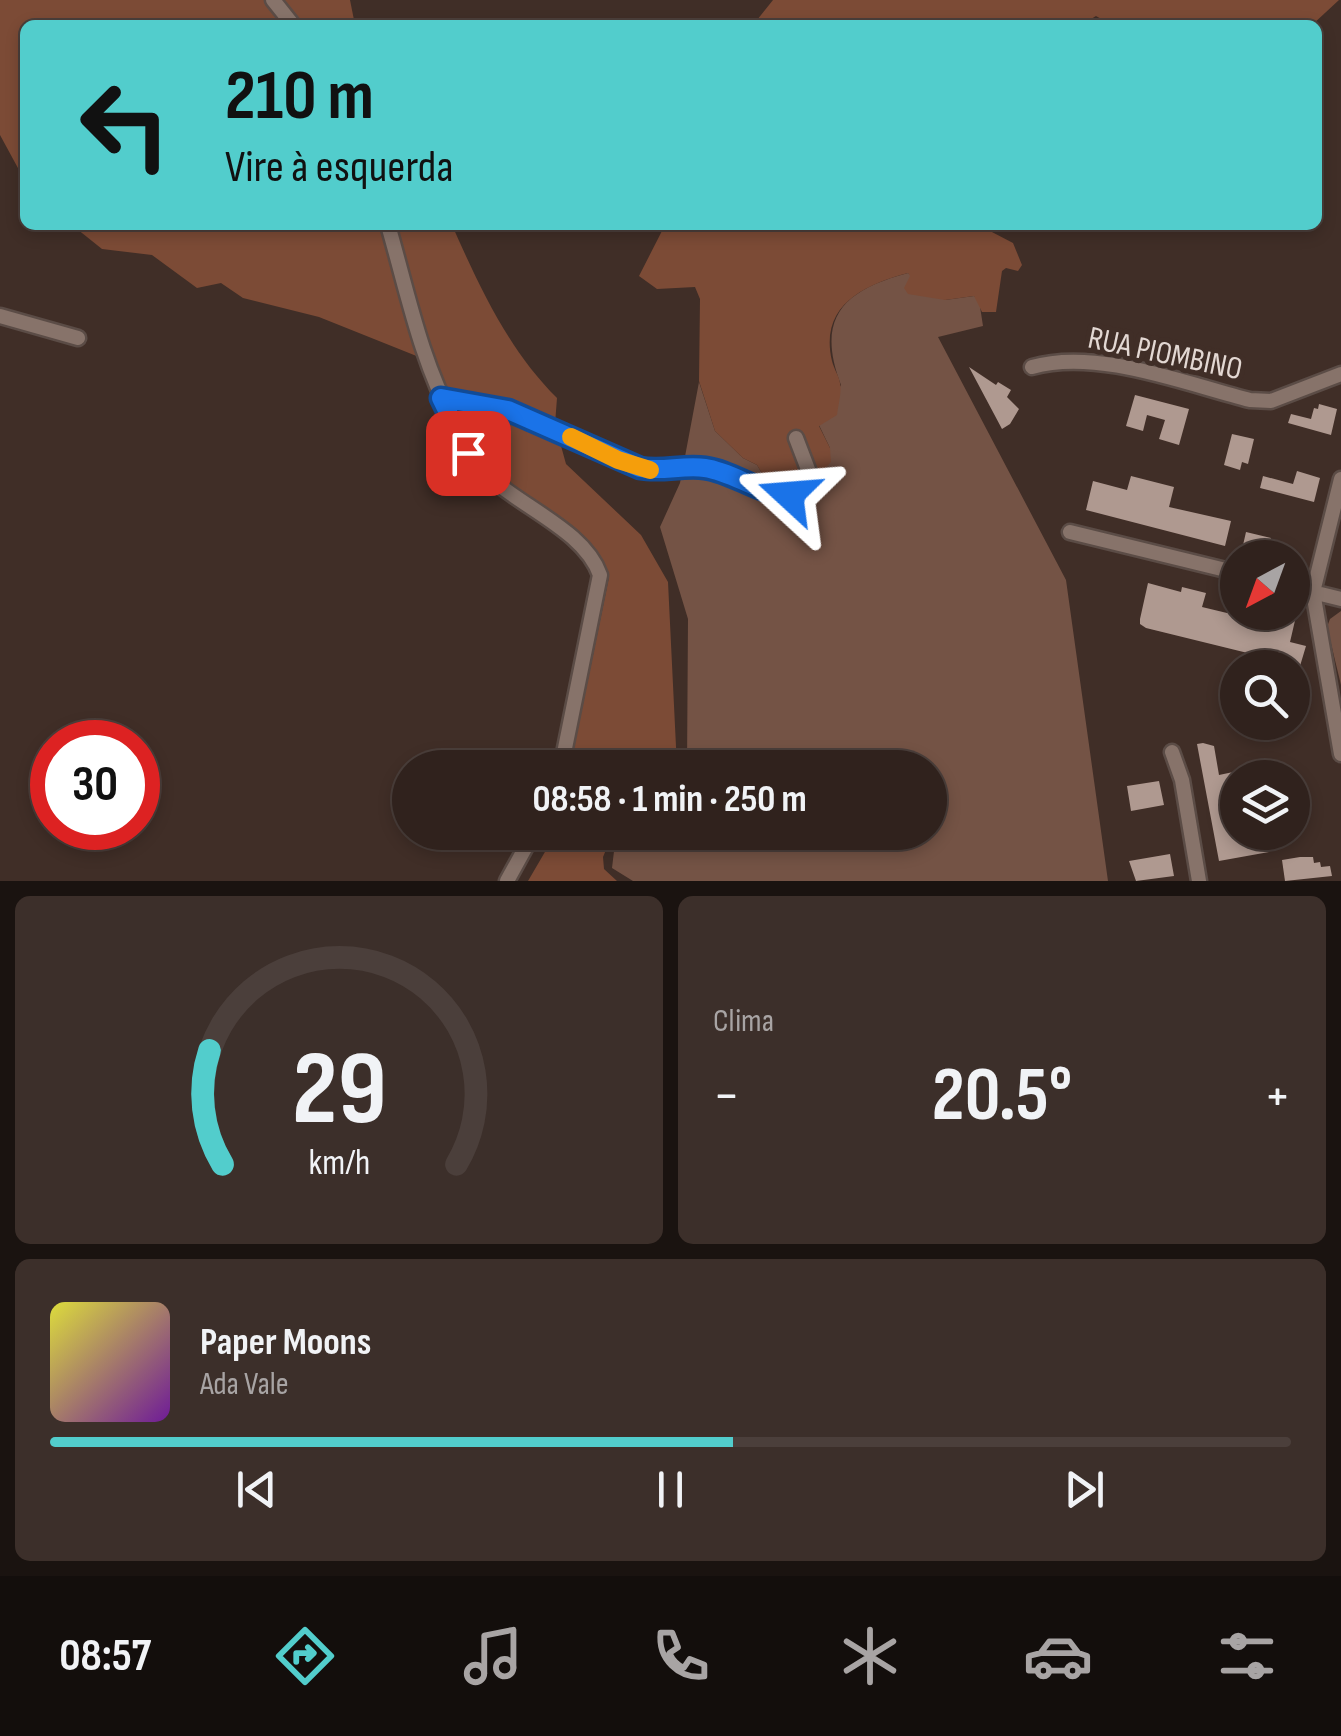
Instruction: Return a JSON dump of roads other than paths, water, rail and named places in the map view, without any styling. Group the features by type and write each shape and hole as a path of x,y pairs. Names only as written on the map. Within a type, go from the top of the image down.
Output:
{"street":[{"path":"273,0 289,20"},
{"path":"389,230 403,291 441,398 477,465 504,491 587,551 600,575 565,750"},
{"path":"0,316 78,338"},
{"name":"RUA PIOMBINO","path":"1032,367 1050,362 1110,364 1250,400 1271,401 1341,374"},
{"path":"441,398 519,414 640,468 705,468 784,495 796,492 810,472 796,438"},
{"path":"1341,478 1313,592 1336,706 1341,754"},
{"path":"1070,532 1220,569"},
{"path":"1310,591 1341,599"},
{"path":"1172,752 1182,780 1199,881"},
{"path":"507,881 524,850"}]}
